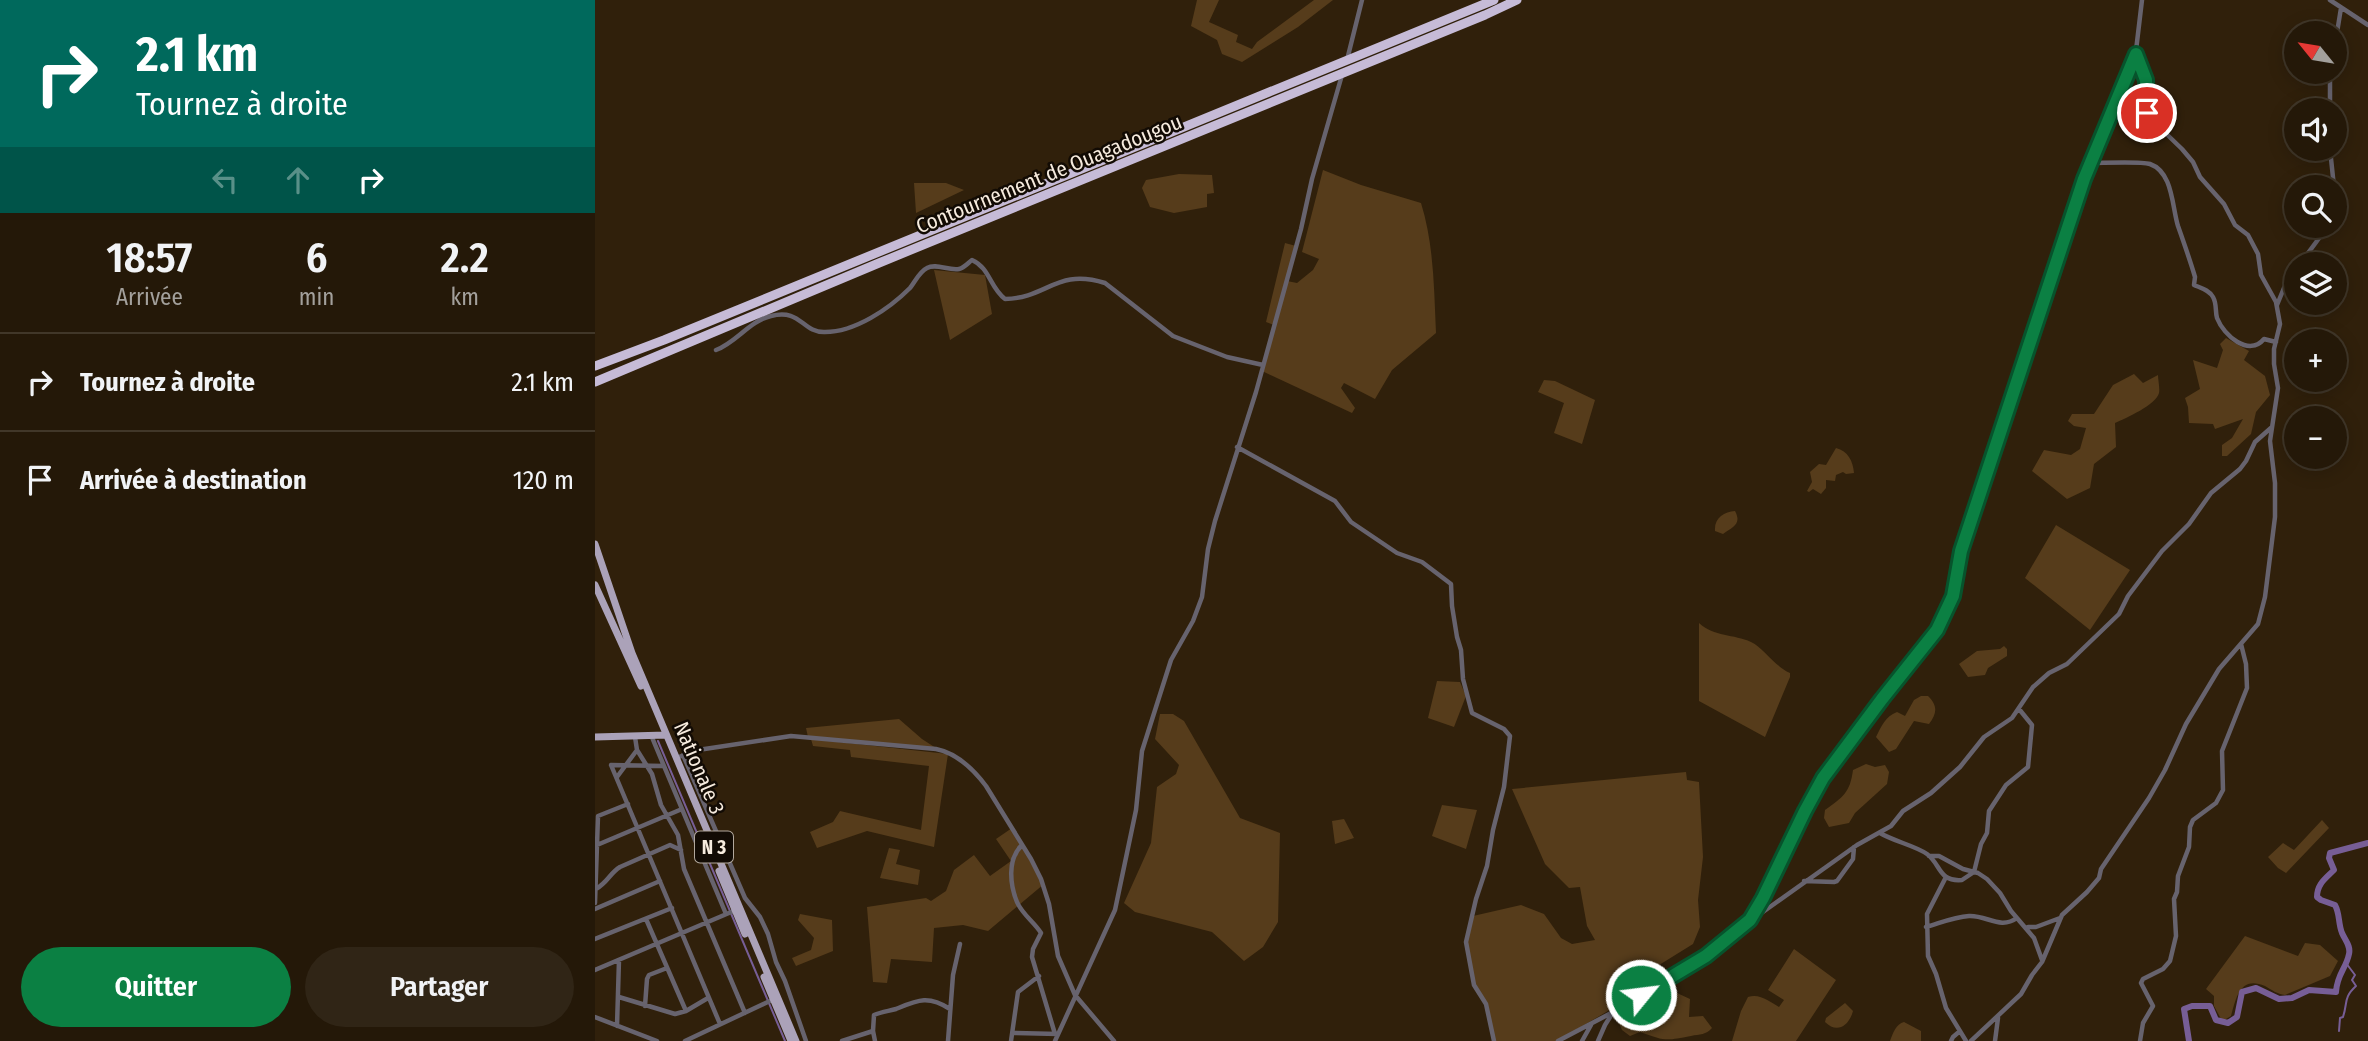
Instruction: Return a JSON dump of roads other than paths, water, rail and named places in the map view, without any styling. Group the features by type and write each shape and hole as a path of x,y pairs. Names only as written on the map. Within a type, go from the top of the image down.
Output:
{"highway":[{"name":"Contournement de Ouagadougou","path":"595,366 1494,0"},
{"name":"Contournement de Ouagadougou","path":"595,382 1517,0"}],"main road":[{"name":"Nationale 3","path":"595,544 632,653 664,735 796,1041"},
{"name":"Nationale 3","path":"595,585 664,735 680,757 738,910"},
{"path":"595,737 664,735"},
{"name":"Nationale 3","path":"776,999 791,1041"}],"street":[{"path":"1055,1041 1115,910 1136,810 1142,751 1171,660 1193,621 1202,597 1207,549 1263,365 1362,0"},
{"path":"1750,920 1823,778 1937,630 1946,613 1953,596 1961,551 2090,163 2136,54 2142,0"},
{"path":"2331,0 2368,25"},
{"path":"2338,21 2340,8"},
{"path":"2027,927 2036,928 2060,918 2099,878 2101,870 2165,770 2179,737 2219,669 2258,624 2268,576 2275,517 2274,460 2270,441 2278,388 2274,364 2280,324 2277,305 2261,275 2258,254 2248,235 2235,225 2224,204 2200,177 2193,162 2147,113 2146,80 2136,54"},
{"path":"2090,163 2150,164 2160,172 2174,203 2176,221 2195,277 2194,285 2209,292 2216,303 2217,319 2236,341 2248,346 2261,343 2265,339 2276,342"},
{"path":"716,350 732,342 756,322 775,315 793,315 817,331 826,332 859,323 885,312 929,266 959,269 972,260 980,264 995,289 1005,299 1025,297 1069,278 1092,279 1105,283 1173,335 1227,357 1263,365"},
{"path":"2277,305 2284,288"},
{"path":"1558,1041 1615,1011 1706,956 1803,881 1891,826 1903,811 1931,793 1960,767 1984,737 2012,718 2033,687 2049,673 2067,664 2119,614 2128,596 2162,551 2189,524 2211,493 2239,469 2255,442 2273,426"},
{"path":"1237,447 1335,501 1351,522 1397,553 1422,562 1451,584 1463,679 1472,713 1504,729 1510,736 1504,787 1487,866 1466,942 1474,985 1486,1003 1494,1041"},
{"path":"2140,1041 2143,1023 2153,1006 2141,983 2171,961 2176,936 2174,899 2182,862 2189,847 2190,827 2193,820 2212,807 2223,790 2222,751 2247,688 2246,664 2241,644"},
{"path":"1880,833 1929,856 1946,877 1962,880 1974,872 1981,844 1987,833 1989,811 2006,785 2028,767 2032,725 2027,715 2019,709"},
{"path":"651,735 726,914"},
{"path":"635,736 637,750 654,777 654,787 661,805 678,835 684,869 745,1013"},
{"path":"806,1041 768,934 745,898 680,757 698,750 798,736 941,750 955,757 978,776 1035,867 1049,904 1058,956 1075,995 1114,1041"},
{"path":"617,778 637,750"},
{"path":"664,766 611,765 720,1024"},
{"path":"595,903 598,816 628,804"},
{"path":"597,845 682,809"},
{"path":"596,888 607,882 615,871 670,845 681,850"},
{"path":"1022,845 1014,856 1011,870 1018,904 1041,933 1032,953 1057,1034"},
{"path":"1803,881 1837,881 1853,859 1854,847"},
{"path":"1929,856 1936,855 1987,879 2027,927 2039,947 2042,962"},
{"path":"1946,877 1927,914 1928,956 1946,1008 1968,1041 2018,997 2042,962 2060,918"},
{"path":"595,909 660,881"},
{"path":"595,939 672,908"},
{"path":"595,970 738,910"},
{"path":"1926,928 1966,916 2005,923 2017,918"},
{"path":"646,919 686,1011"},
{"path":"948,1041 953,975 960,944"},
{"path":"617,1026 619,960"},
{"path":"645,1006 649,975 667,968"},
{"path":"1011,1041 1018,992 1039,976"},
{"path":"618,997 675,1014 708,999"},
{"path":"685,1041 776,999"},
{"path":"875,1041 875,1014 916,1000 940,1003 950,1009"},
{"path":"1598,1041 1615,1011"},
{"path":"595,1017 657,1041"},
{"path":"1995,1041 1998,1017"},
{"path":"1582,1041 1591,1024"},
{"path":"842,1041 873,1031"},
{"path":"1951,1041 1960,1031"},
{"path":"1013,1033 1057,1034"}],"waterway":[{"path":"658,741 785,1041"},
{"path":"2189,1041 2184,1009 2192,1006 2210,1006 2216,1020 2228,1023 2237,1017 2242,992 2256,988 2279,999 2292,998 2309,990 2336,992 2348,959 2349,948 2335,905 2321,900 2317,897 2317,892 2322,882 2334,870 2329,858 2330,853 2368,843"},
{"path":"2339,1031 2347,997 2356,986 2352,980 2355,975 2346,963"}]}
